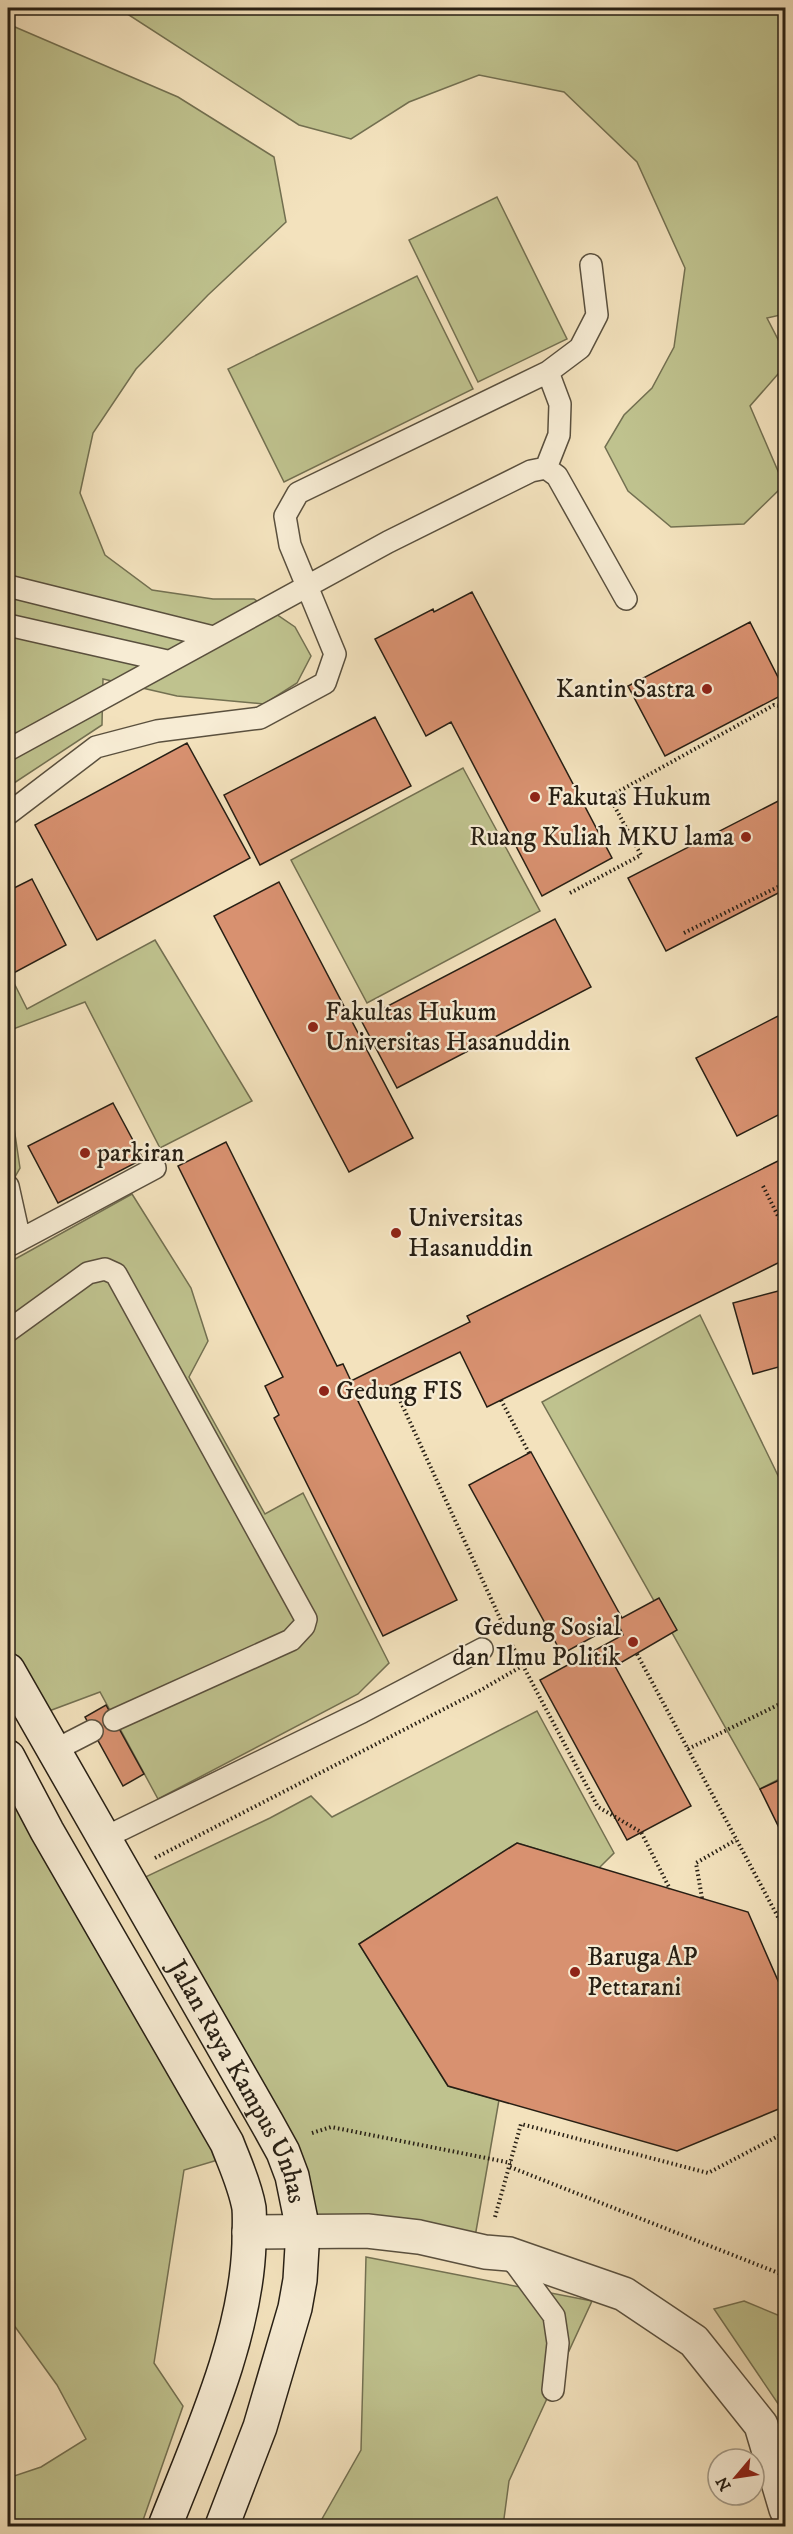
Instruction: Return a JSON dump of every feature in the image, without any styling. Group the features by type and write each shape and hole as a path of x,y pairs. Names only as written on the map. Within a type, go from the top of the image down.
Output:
{"street":[{"name":"Jalan Raya Kampus Unhas","path":"8,1670 56,1750 280,2146 292,2176 303,2230 300,2280 295,2308 260,2427 222,2526"},
{"name":"Jalan Raya Kampus Unhas","path":"8,1757 47,1831 227,2143 249,2208 248,2276 236,2331 228,2359 165,2526"},
{"path":"249,2232 367,2230 419,2237 497,2253 624,2294 694,2341 761,2425 786,2509"}],"lane":[{"path":"8,814 96,747 157,731 260,718 325,683 335,654 290,545 285,516 298,493 548,372 580,348 597,315 591,265"},
{"path":"546,468 559,435 560,404 548,372"},
{"path":"8,750 388,542 513,479 531,471 546,468"},
{"path":"546,468 557,477 626,599"},
{"path":"8,586 213,636"},
{"path":"8,625 167,661"},
{"path":"8,1186 14,1243 155,1168"},
{"path":"8,1331 88,1273 105,1269 116,1274 306,1619 304,1626 291,1640 114,1720"},
{"path":"104,1838 362,1712 482,1649"},
{"path":"56,1750 92,1731"},
{"path":"497,2253 554,2316 558,2343 553,2390"}],"path":[{"path":"570,892 642,855 610,798 614,794 774,705 786,708"},
{"path":"684,933 786,883"},
{"path":"763,1186 786,1232"},
{"path":"393,1386 507,1634"},
{"path":"501,1400 529,1453"},
{"path":"512,1645 598,1807 641,1832 670,1889"},
{"path":"637,1654 786,1932"},
{"path":"125,1874 481,1690 522,1666"},
{"path":"688,1749 786,1701"},
{"path":"702,1898 696,1863 736,1840"},
{"path":"779,1919 786,1916"},
{"path":"497,2253 510,2165 521,2124 708,2173 786,2132"},
{"path":"280,2146 331,2127 510,2165 786,2276"}],"green space":[{"path":"118,8 785,8 785,314 767,318 785,353 785,366 750,406 784,485 744,524 671,527 628,491 605,447 624,415 652,388 674,347 685,268 637,162 564,92 479,75 409,102 351,139 299,125"},
{"path":"8,24 178,97 274,157 286,222 208,295 136,369 93,433 80,493 105,555 152,590 213,599 254,599 295,627 311,656 297,683 264,704 177,696 103,679 102,725 8,787"},
{"path":"497,197 567,339 478,382 409,240"},
{"path":"417,276 473,389 284,482 228,369"},
{"path":"463,768 540,911 367,1003 291,860"},
{"path":"155,940 252,1101 160,1148 85,1002 8,1031 8,971 27,1009"},
{"path":"8,1087 20,1168 8,1189"},
{"path":"132,1194 191,1288 208,1341 189,1377 265,1514 303,1493 389,1663 358,1694 158,1799 100,1692 49,1711 8,1643 8,1263"},
{"path":"700,1315 785,1490 785,1776 760,1789 542,1402"},
{"path":"537,1711 614,1853 599,1868 517,1843 359,1944 448,2086 499,2100 472,2254 319,2224 139,1880 311,1796 332,1817"},
{"path":"8,1785 221,2159 184,2170 154,2363 183,2406 141,2526 8,2526 14,2476 41,2467 86,2439 57,2385 8,2317"},
{"path":"366,2257 592,2301 509,2481 503,2526 318,2526 361,2450"},
{"path":"744,2301 785,2318 785,2414 714,2309"}],"building":[{"name":"Fakutas Hukum","path":"472,592 612,858 542,896 451,722 426,736 375,639"},
{"name":"Kantin Sastra","path":"750,622 786,693 665,756 628,686"},
{"path":"375,717 411,786 260,865 224,795"},
{"path":"187,743 250,858 97,940 35,825"},
{"name":"Ruang Kuliah MKU lama","path":"786,797 786,889 666,951 628,878"},
{"path":"32,879 66,945 8,976 8,891"},
{"name":"Fakultas Hukum Universitas Hasanuddin","path":"279,882 413,1138 349,1172 214,916"},
{"path":"555,919 591,987 397,1088 361,1020"},
{"path":"786,1012 786,1111 737,1136 696,1058"},
{"name":"parkiran","path":"113,1103 143,1159 58,1203 28,1146"},
{"name":"Gedung FIS","path":"226,1142 337,1366 343,1364 351,1381 470,1322 467,1316 786,1157 786,1259 487,1407 460,1352 358,1401 457,1600 383,1636 274,1418 279,1415 265,1386 283,1377 178,1166"},
{"path":"786,1289 786,1365 753,1374 733,1303"},
{"name":"Gedung Sosial dan Ilmu Politik","path":"531,1452 622,1618 659,1598 677,1630 615,1666 691,1806 627,1840 540,1680 623,1635 618,1623 562,1654 469,1485"},
{"path":"106,1705 144,1774 123,1786 85,1717"},
{"path":"786,1777 786,1842 760,1789"},
{"name":"Baruga AP Pettarani","path":"517,1843 748,1912 786,1999 786,2106 677,2151 448,2086 359,1944"}],"place":[{"name":"Kantin Sastra","path":"707,689"},
{"name":"Fakutas Hukum","path":"535,797"},
{"name":"Ruang Kuliah MKU lama","path":"746,837"},
{"name":"Fakultas Hukum Universitas Hasanuddin","path":"313,1027"},
{"name":"parkiran","path":"85,1153"},
{"name":"Universitas Hasanuddin","path":"396,1233"},
{"name":"Gedung FIS","path":"324,1391"},
{"name":"Gedung Sosial dan Ilmu Politik","path":"633,1642"},
{"name":"Baruga AP Pettarani","path":"575,1972"}]}
